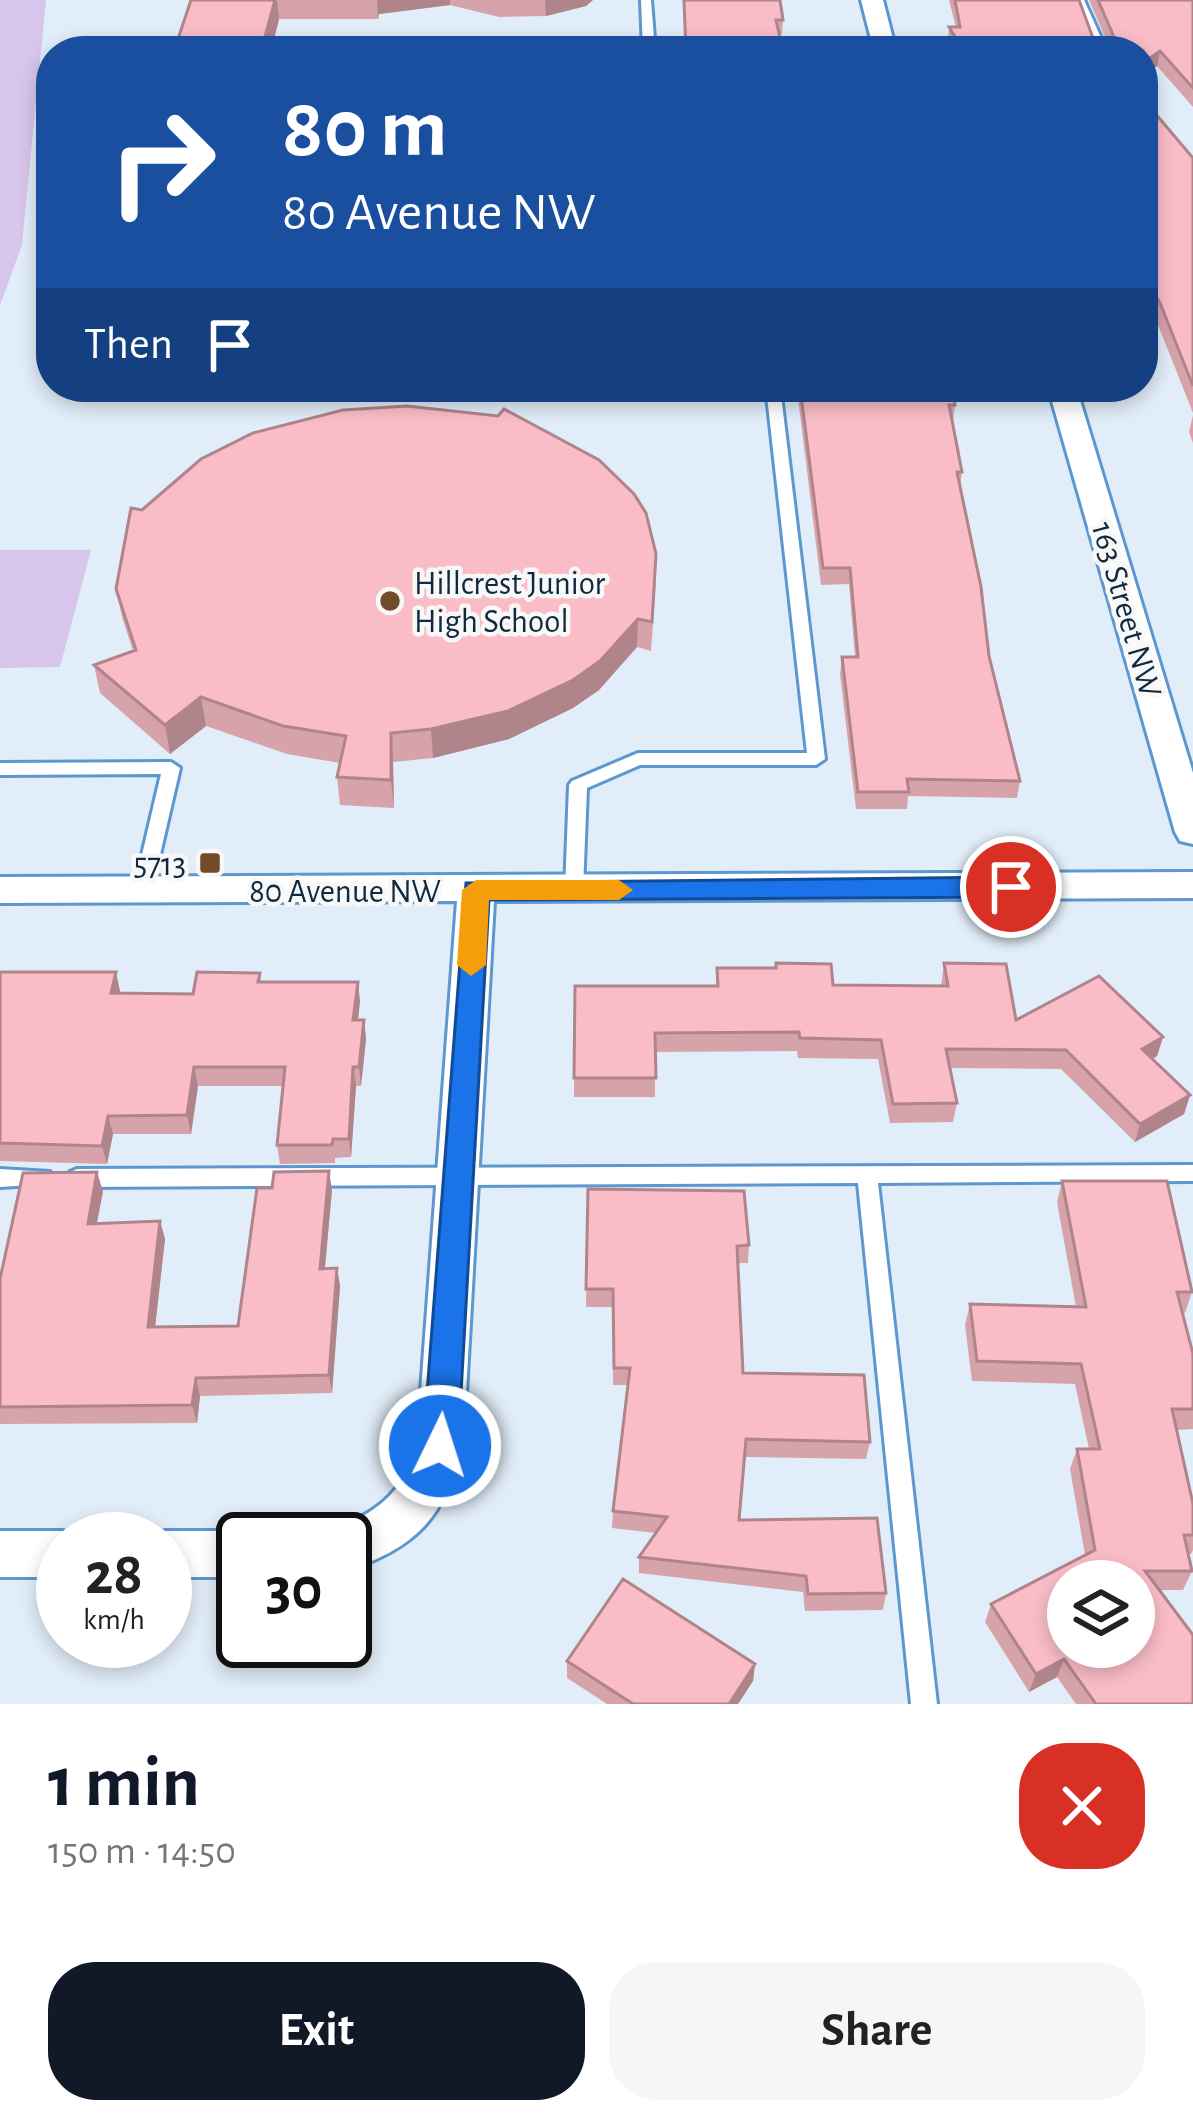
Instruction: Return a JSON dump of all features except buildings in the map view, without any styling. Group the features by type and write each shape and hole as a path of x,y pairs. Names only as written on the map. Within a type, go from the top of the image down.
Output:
{"street":[{"path":"872,0 881,36"},
{"name":"163 Street NW","path":"1066,402 1193,832"},
{"name":"80 Avenue NW","path":"0,890 1193,885"},
{"path":"372,1536 396,1526 420,1502 440,1446 476,890"},
{"path":"0,1554 36,1554"}],"lane":[{"path":"646,0 648,36"},
{"path":"1079,0 1095,36"},
{"path":"574,890 578,785 638,759 816,759 775,402"},
{"path":"0,770 171,768 143,889"},
{"path":"0,1178 1193,1173"},
{"path":"867,1174 924,1704"}],"shaded area":[{"path":"0,0 46,0 42,36 36,36 36,102 22,245 0,305"},
{"path":"0,550 91,550 60,667 0,668"}],"slow traffic":[{"path":"471,965 476,890 619,890"}],"place":[{"name":"Hillcrest Junior High School","path":"390,601"},
{"name":"5713","path":"210,863"}],"route":[{"path":"440,1446 476,890 1011,887"}]}
